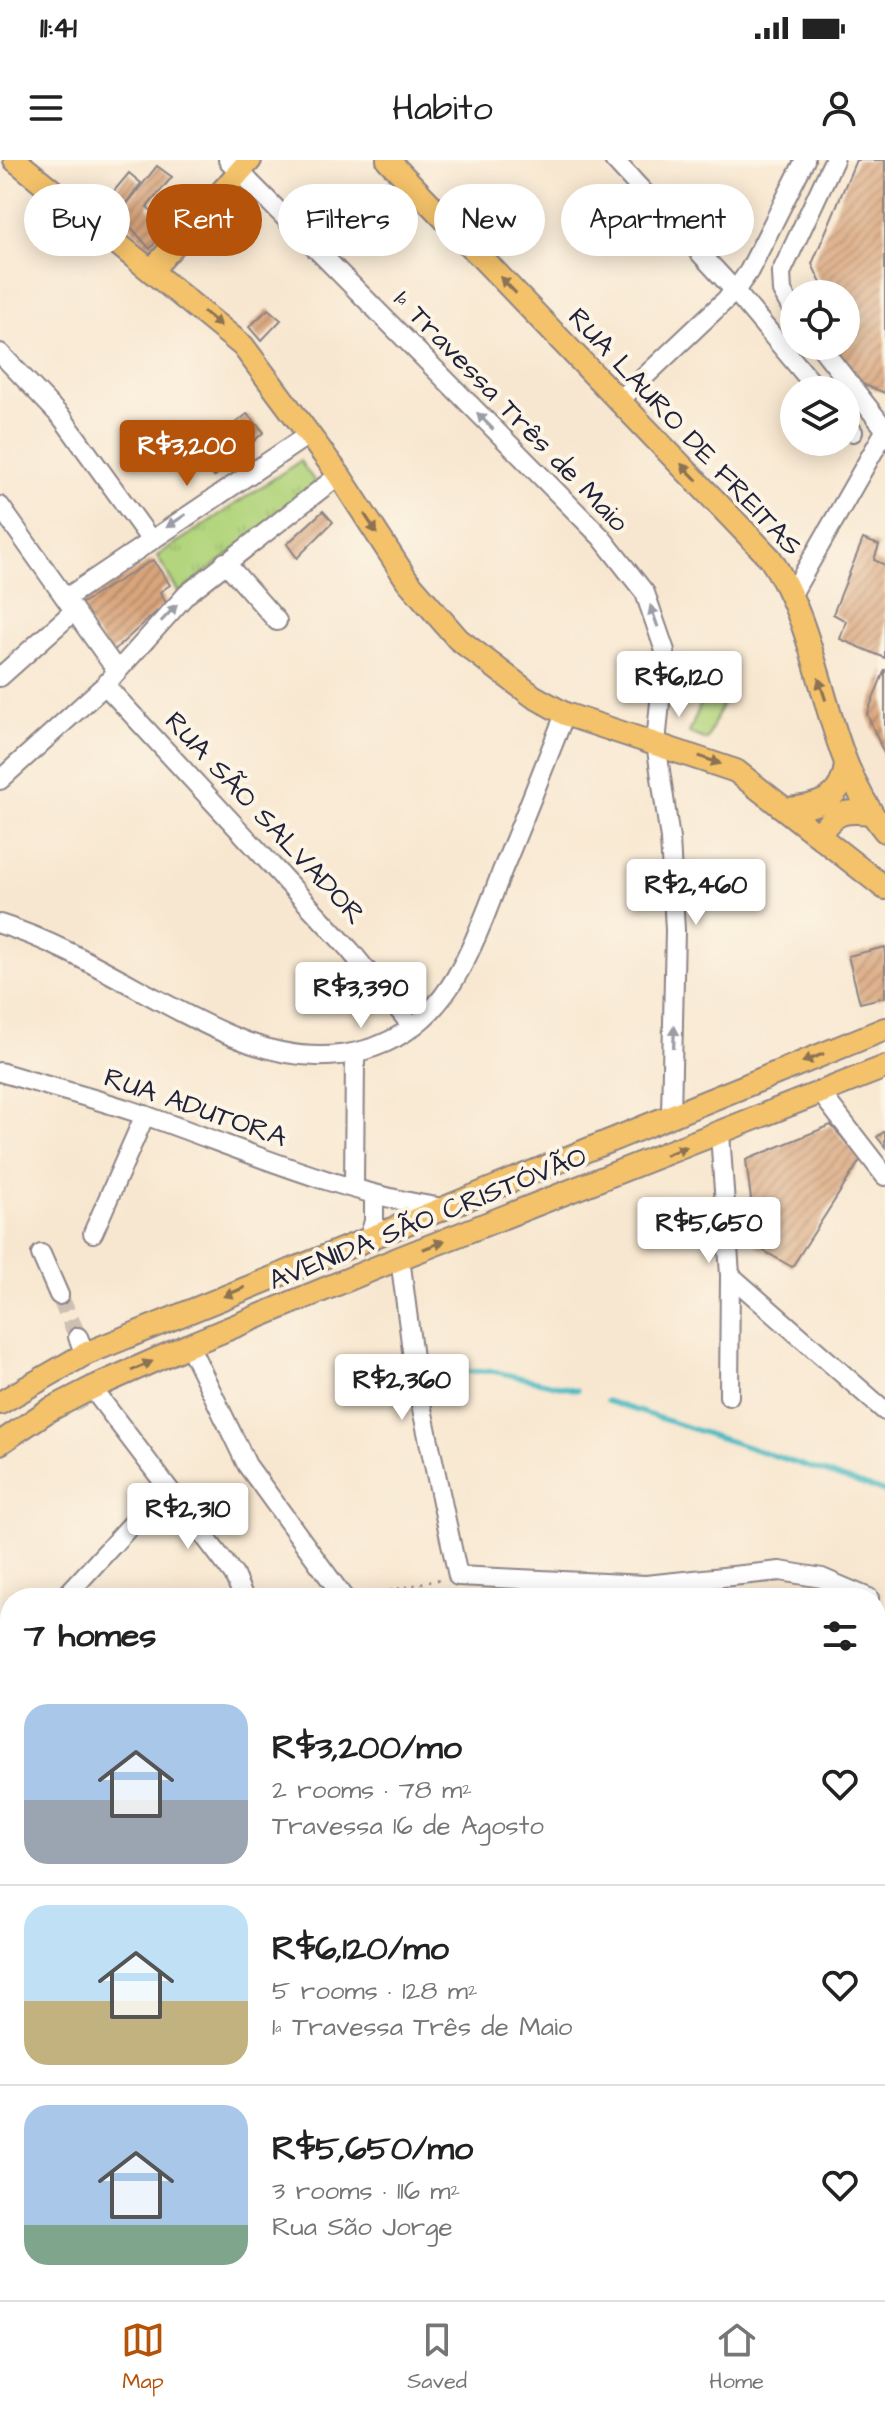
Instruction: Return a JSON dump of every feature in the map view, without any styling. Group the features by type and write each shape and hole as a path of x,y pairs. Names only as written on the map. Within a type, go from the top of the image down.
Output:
{"main road":[{"path":"15,160 243,346 339,475 407,580 458,639 533,696 565,714 736,771 885,888"},
{"name":"RUA LAURO DE FREITAS","path":"388,160 756,542 792,594 846,764 870,813 885,831"},
{"path":"152,270 239,164"},
{"path":"788,809 816,805 834,796 843,784 846,764"},
{"path":"820,834 831,817 846,811 870,813"},
{"name":"AVENIDA SÃO CRISTÓVÃO","path":"0,1403 81,1345 369,1238 885,1029"},
{"name":"AVENIDA SÃO CRISTÓVÃO","path":"0,1443 92,1388 189,1345 400,1258 885,1067"}],"street":[{"path":"614,160 735,291 806,376"},
{"path":"620,400 735,291 756,260 805,160"},
{"path":"781,280 781,273 834,160"},
{"name":"1ª Travessa Três de Maio","path":"239,164 601,537 645,593 665,651 656,743 670,839 675,930 671,1115"},
{"path":"0,353 63,419 150,539"},
{"path":"792,594 885,430 831,360"},
{"path":"0,677 70,605 150,539 308,435"},
{"path":"0,780 111,678 187,594 339,475"},
{"name":"RUA SÃO SALVADOR","path":"0,506 70,605 111,678 349,949 412,1026"},
{"path":"225,562 277,621"},
{"path":"0,924 42,940 235,1038 296,1055 355,1055 390,1041 412,1026 431,1009 461,968 565,714"},
{"path":"354,1187 355,1055"},
{"name":"RUA ADUTORA","path":"0,1072 145,1115 258,1158 374,1195 443,1208"},
{"path":"820,1092 885,1176"},
{"path":"93,1233 145,1115"},
{"path":"720,1134 730,1275 729,1396"},
{"path":"369,1238 374,1221 374,1195"},
{"path":"41,1254 59,1295"},
{"path":"400,1258 419,1395 458,1576 646,1585 780,1571 822,1578 846,1588"},
{"path":"730,1275 883,1404"},
{"path":"189,1345 247,1465 330,1588"},
{"path":"92,1388 234,1575 240,1588"},
{"path":"73,1588 165,1488"}],"path":[{"path":"404,1588 458,1576"}],"green space":[{"path":"300,461 318,486 179,593 157,556"},
{"path":"706,691 724,700 707,740 689,733"}],"building":[{"path":"856,160 885,160 885,393 860,383 860,376 855,376 842,360 860,360 860,280 819,280 812,264"},
{"path":"157,166 172,177 166,184 146,184 146,244 130,226 130,200"},
{"path":"129,173 141,183 130,198 130,184 120,184"},
{"path":"268,309 281,320 261,341 249,327"},
{"path":"247,414 264,432 214,477 198,452"},
{"path":"323,511 333,522 297,558 287,544"},
{"path":"863,539 879,545 874,560 885,565 885,658 840,639 846,621 833,614"},
{"path":"153,560 170,585 160,592 166,603 110,654 77,606"},
{"path":"885,669 885,756 867,714"},
{"path":"885,947 885,997 860,1003 848,956"},
{"path":"831,1125 861,1159 792,1267 757,1247 746,1160"},
{"path":"885,1131 885,1147 877,1137"}],"waterway":[{"path":"444,1372 492,1371 577,1390"},
{"path":"607,1401 885,1492"}],"tunnel":[{"path":"59,1295 78,1337"}]}
